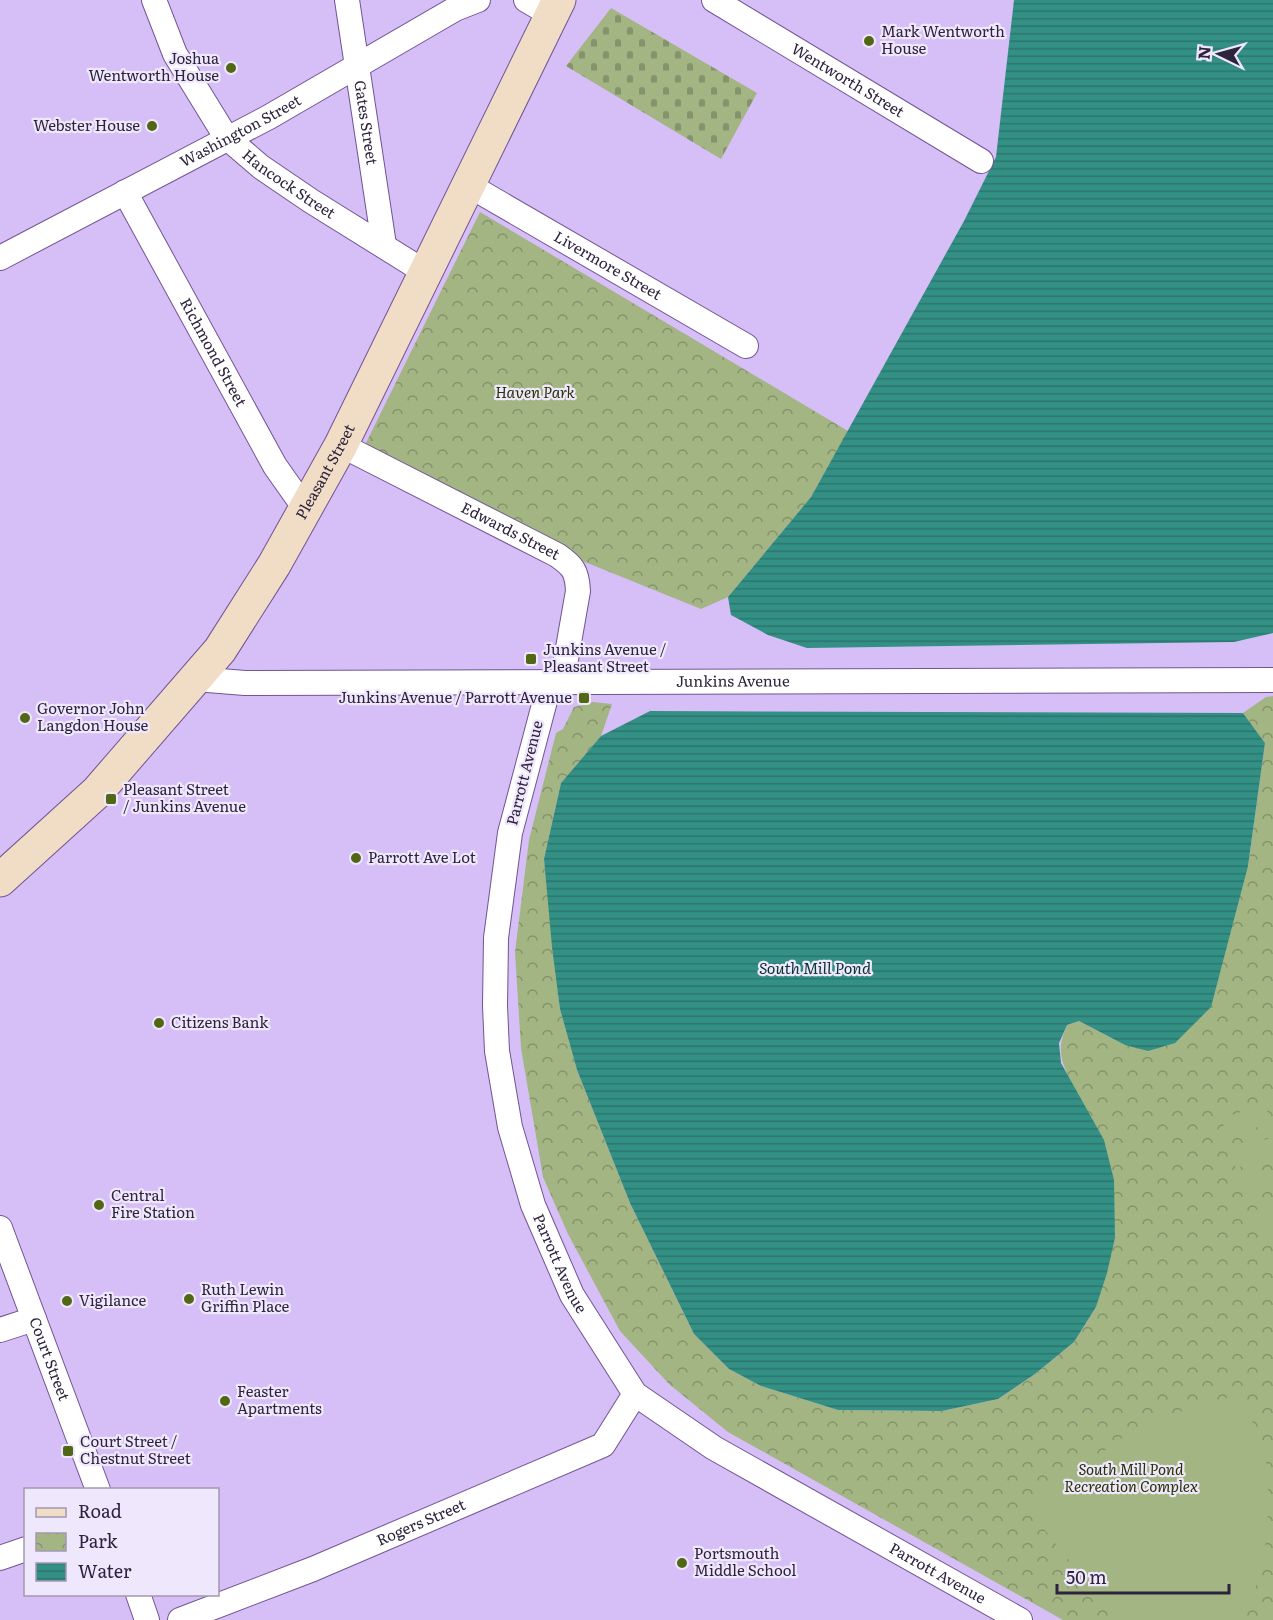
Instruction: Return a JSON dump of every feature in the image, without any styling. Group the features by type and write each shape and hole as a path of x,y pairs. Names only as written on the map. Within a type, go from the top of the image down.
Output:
{"main road":[{"name":"Pleasant Street","path":"0,880 97,792 220,650 306,510 341,445 425,272 470,186 546,5"}],"street":[{"name":"Hancock Street","path":"154,0 175,54 226,137 261,167 311,201 425,272"},
{"name":"Gates Street","path":"347,0 384,245"},
{"name":"Washington Street","path":"0,258 226,137 269,117 455,9 478,0"},
{"name":"Wentworth Street","path":"714,0 981,161"},
{"name":"Livermore Street","path":"470,186 746,346"},
{"name":"Richmond Street","path":"125,192 275,466 306,510"},
{"name":"Edwards Street","path":"341,445 557,555 574,567 578,577 578,591 556,682"},
{"name":"Junkins Avenue","path":"195,680 245,683 1273,680"},
{"name":"Parrott Avenue","path":"556,682 510,833 496,947 497,1051 510,1127 547,1242 572,1296 635,1394 714,1448 1020,1620"},
{"name":"Court Street","path":"0,1228 97,1488"},
{"path":"0,1330 34,1318"},
{"name":"Rogers Street","path":"180,1620 313,1569 603,1445 635,1394"},
{"path":"0,1558 24,1550"},
{"path":"139,1596 147,1620"}],"green space":[{"path":"611,8 757,93 721,159 566,66"},
{"name":"Haven Park","path":"480,212 848,431 811,497 728,597 701,609 580,560 364,447"},
{"name":"South Mill Pond Recreation Complex","path":"1273,696 1273,1620 1063,1620 728,1432 669,1384 620,1331 568,1234 543,1177 521,1048 515,952 529,840 556,733 563,729 574,707 593,702 612,704 601,736 561,783 544,859 560,1009 577,1070 630,1203 694,1334 729,1369 761,1386 838,1410 942,1411 998,1399 1035,1374 1074,1342 1096,1307 1115,1238 1071,1081 1062,1060 1061,1047 1064,1033 1067,1025 1079,1021 1125,1045 1248,866 1265,743 1243,713 1266,697"},
{"path":"1265,1105 1271,1123 1227,1136 1221,1118"},
{"path":"1273,1137 1273,1157 1236,1168 1230,1150"},
{"path":"1273,1170 1273,1190 1246,1198 1241,1180"},
{"path":"1273,1205 1273,1225 1254,1230 1248,1212"},
{"path":"1240,1394 1265,1454 1268,1496 1263,1559 1258,1580 1243,1619 1118,1620 1035,1518 1037,1498 1144,1423"}],"water":[{"path":"1014,0 1273,0 1273,633 1234,642 807,648 768,635 731,615 728,597 811,497 964,221 996,157"},
{"name":"South Mill Pond","path":"650,711 1243,713 1265,743 1248,866 1211,1007 1175,1043 1148,1051 1125,1045 1079,1021 1067,1025 1059,1043 1061,1063 1104,1140 1114,1180 1115,1238 1096,1307 1074,1342 1035,1374 998,1399 942,1411 838,1410 761,1386 729,1369 694,1334 630,1203 577,1070 560,1009 544,859 561,783 601,736"}],"place":[{"name":"Mark Wentworth House","path":"869,41"},
{"name":"Joshua Wentworth House","path":"231,68"},
{"name":"Webster House","path":"152,126"},
{"name":"Junkins Avenue / Pleasant Street","path":"531,659"},
{"name":"Junkins Avenue / Parrott Avenue","path":"584,698"},
{"name":"Governor John Langdon House","path":"25,718"},
{"name":"Pleasant Street / Junkins Avenue","path":"111,799"},
{"name":"Parrott Ave Lot","path":"356,858"},
{"name":"Citizens Bank","path":"159,1023"},
{"name":"Central Fire Station","path":"99,1205"},
{"name":"Ruth Lewin Griffin Place","path":"189,1299"},
{"name":"Vigilance","path":"67,1301"},
{"name":"Feaster Apartments","path":"225,1401"},
{"name":"Court Street / Chestnut Street","path":"68,1451"},
{"name":"Portsmouth Middle School","path":"682,1563"}]}
